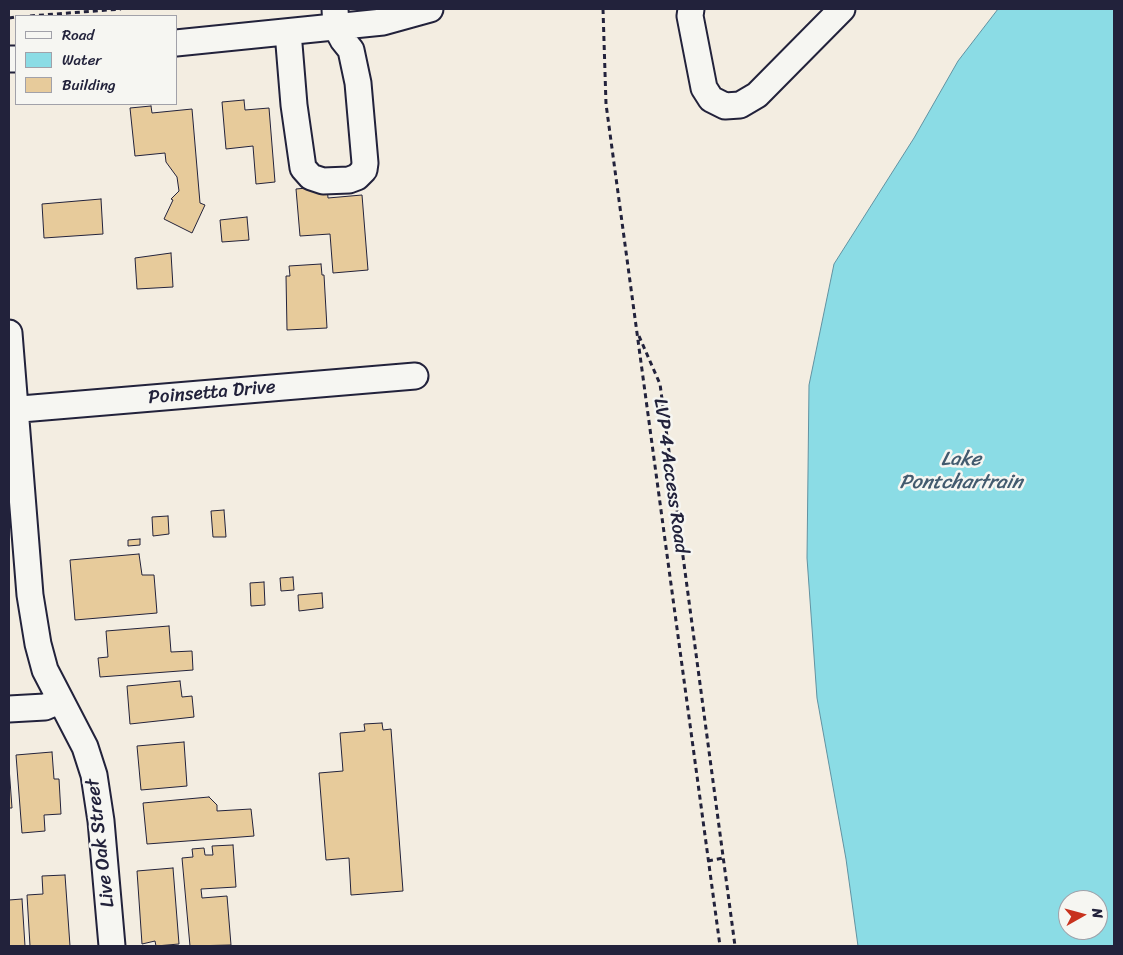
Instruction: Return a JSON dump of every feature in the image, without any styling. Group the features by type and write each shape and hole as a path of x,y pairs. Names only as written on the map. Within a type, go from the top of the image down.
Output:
{"street":[{"path":"178,43 288,32 336,18 383,22 430,9"},
{"path":"690,9 704,88 711,99 725,106 740,105 757,95 842,9"},
{"path":"288,32 294,105 303,168 316,179 349,180 357,177 364,170 365,149 355,59 343,40 336,18"},
{"name":"Live Oak Street","path":"9,333 12,410 30,595 38,644 45,670 59,701 85,747 94,775 101,821 112,946"},
{"name":"Poinsetta Drive","path":"12,410 415,376"},
{"path":"9,709 45,707 59,701"}],"path":[{"path":"43,15 121,9"},
{"name":"LVP 4 Access Road","path":"603,9 606,104 720,946"},
{"path":"637,331 660,384 735,946"},
{"path":"708,861 723,858"}],"water":[{"name":"Lake Pontchartrain","path":"998,9 1114,9 1114,946 858,946 846,859 817,698 807,558 809,385 834,264 914,138 958,61"}],"building":[{"path":"244,100 245,110 269,108 275,182 256,184 253,146 226,149 222,102"},
{"path":"151,106 152,113 192,109 200,203 205,205 192,233 164,219 173,200 171,199 179,191 177,177 166,162 165,153 135,156 130,108"},
{"path":"327,186 328,198 362,195 368,270 333,273 330,234 300,236 296,189"},
{"path":"101,199 103,234 44,238 42,204"},
{"path":"247,217 249,240 222,242 220,220"},
{"path":"171,253 173,287 137,289 135,258"},
{"path":"321,264 322,275 324,275 327,328 287,330 286,276 290,276 289,266"},
{"path":"224,510 226,537 213,537 211,511"},
{"path":"168,516 169,534 153,536 152,517"},
{"path":"140,539 140,545 128,546 128,540"},
{"path":"139,554 142,575 154,575 157,613 75,620 70,560"},
{"path":"293,577 294,590 281,591 280,578"},
{"path":"264,582 265,605 251,606 250,583"},
{"path":"322,593 323,608 299,611 298,595"},
{"path":"169,626 171,652 192,651 193,670 100,677 98,658 108,657 106,631"},
{"path":"180,681 182,697 192,696 194,717 130,724 127,686"},
{"path":"382,723 383,730 391,729 403,891 351,895 349,858 326,860 319,773 343,771 340,733 365,731 364,724"},
{"path":"184,742 187,786 141,790 137,746"},
{"path":"52,752 54,779 59,779 61,814 44,815 45,831 22,833 16,755"},
{"path":"9,767 12,808 9,808"},
{"path":"209,797 217,805 217,811 251,809 254,836 147,844 143,803"},
{"path":"233,845 236,887 201,889 202,898 227,896 231,945 190,946 182,858 193,857 192,849 204,848 205,855 213,855 212,846"},
{"path":"173,868 179,944 156,946 155,941 142,944 137,871"},
{"path":"65,875 70,946 30,946 27,895 43,894 42,876"},
{"path":"22,899 25,946 9,946 9,900"}]}
